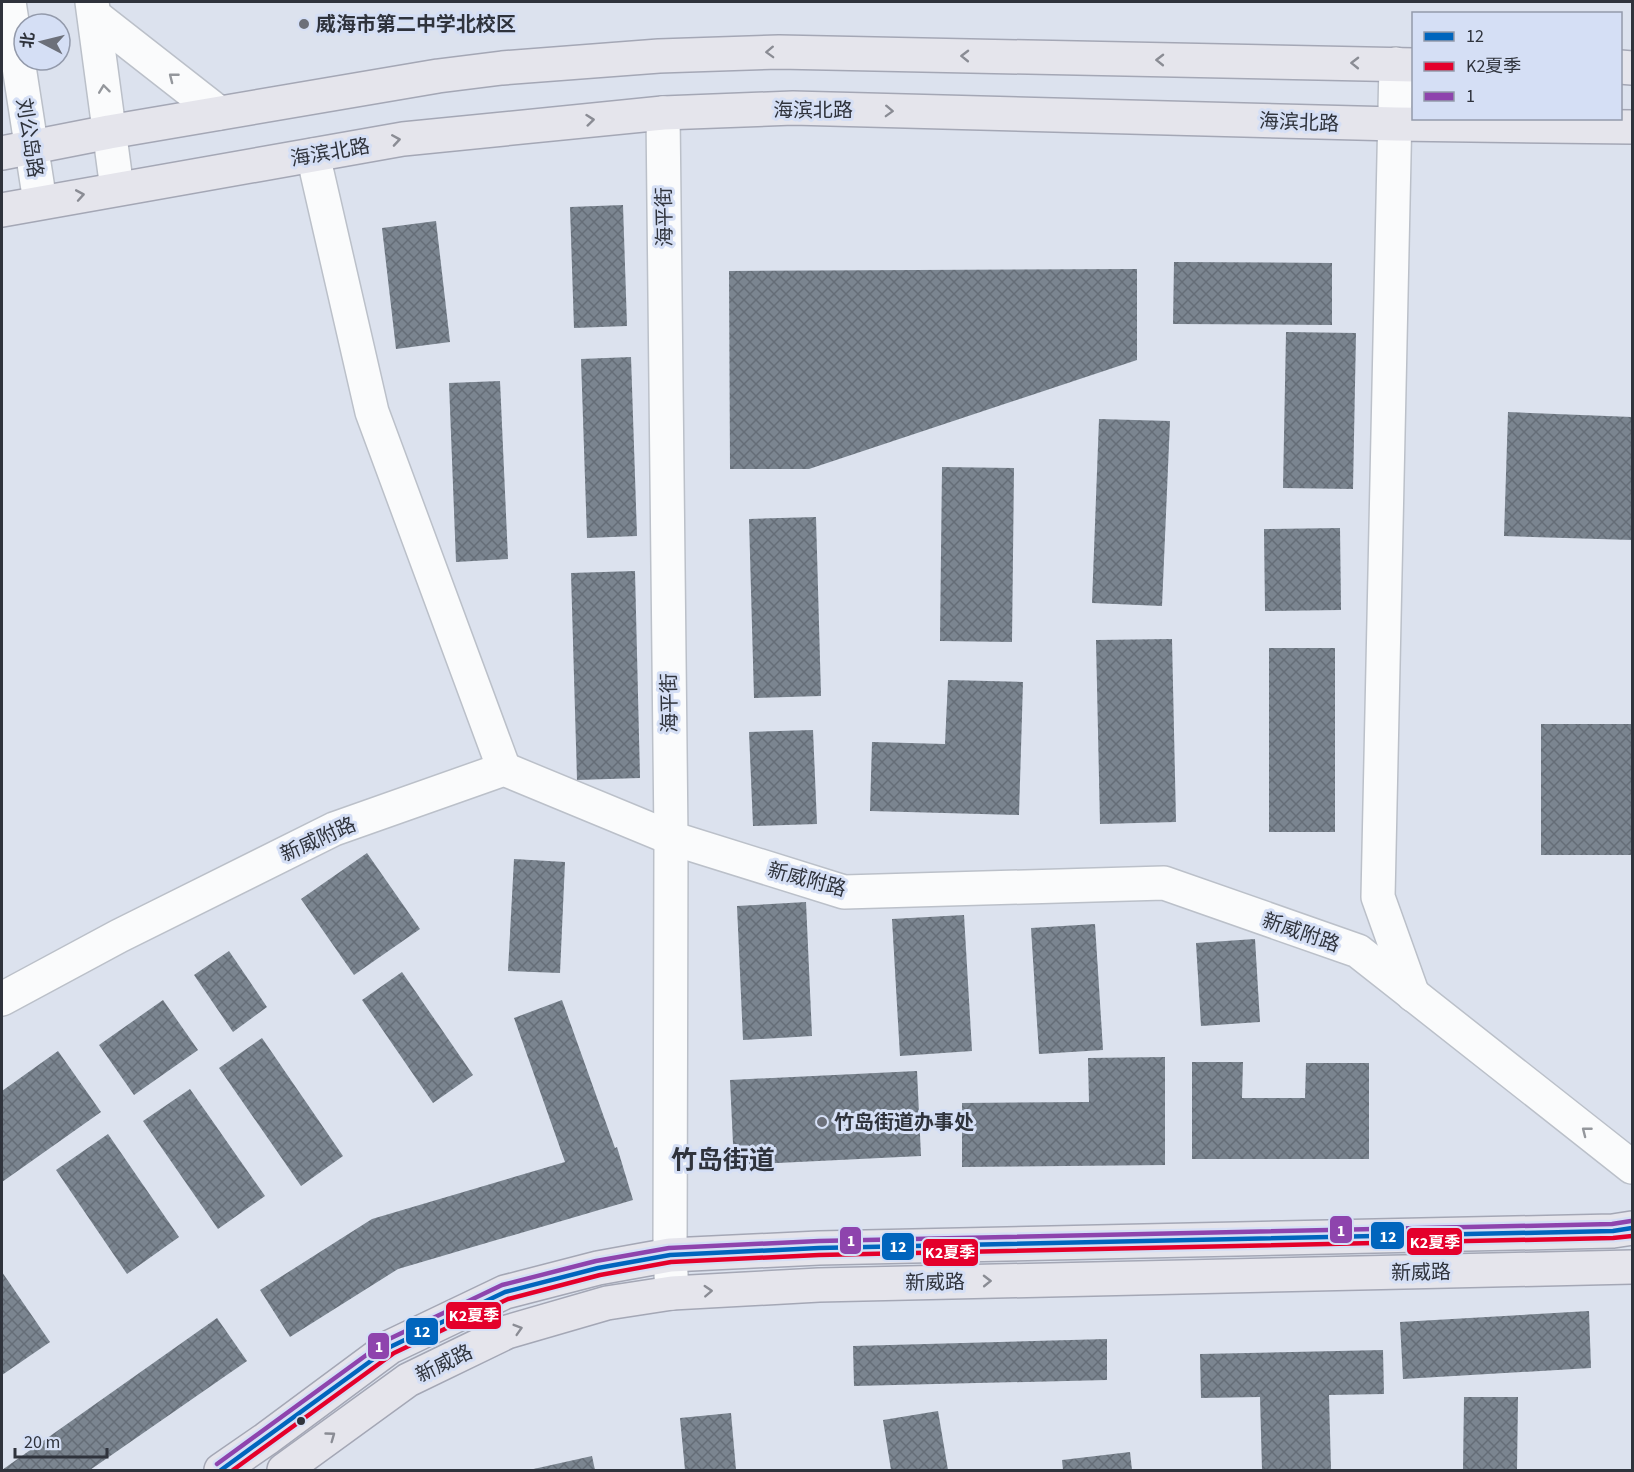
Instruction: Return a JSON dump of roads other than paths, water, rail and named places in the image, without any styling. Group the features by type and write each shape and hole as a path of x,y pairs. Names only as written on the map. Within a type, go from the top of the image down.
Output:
{"main road":[{"path":"16,150 438,76 502,68 659,56 779,52 1405,64"},
{"name":"海滨北路","path":"2,210 403,139 663,113 793,108 1396,124 1632,127"},
{"name":"新威路","path":"221,1470 390,1347 505,1293 598,1268 670,1255 819,1248 1613,1231 1632,1228"},
{"name":"新威路","path":"284,1470 408,1380 507,1332 607,1303 672,1293 819,1285 1632,1267"}],"street":[{"name":"刘公岛路","path":"9,2 16,150 40,202"},
{"path":"93,8 219,113"},
{"path":"93,8 117,189"},
{"path":"1405,64 1396,124 1378,897 1413,995"},
{"name":"海平街","path":"663,113 672,1293"},
{"path":"313,155 372,412 504,769"},
{"name":"新威附路","path":"2,999 130,931 334,828 504,769 670,838 844,892 1164,883 1358,951 1632,1167"}],"place":[{"name":"威海市第二中学北校区","path":"304,24"},
{"name":"竹岛街道办事处","path":"822,1122"}],"district":[{"name":"竹岛街道","path":"723,1160"}]}
